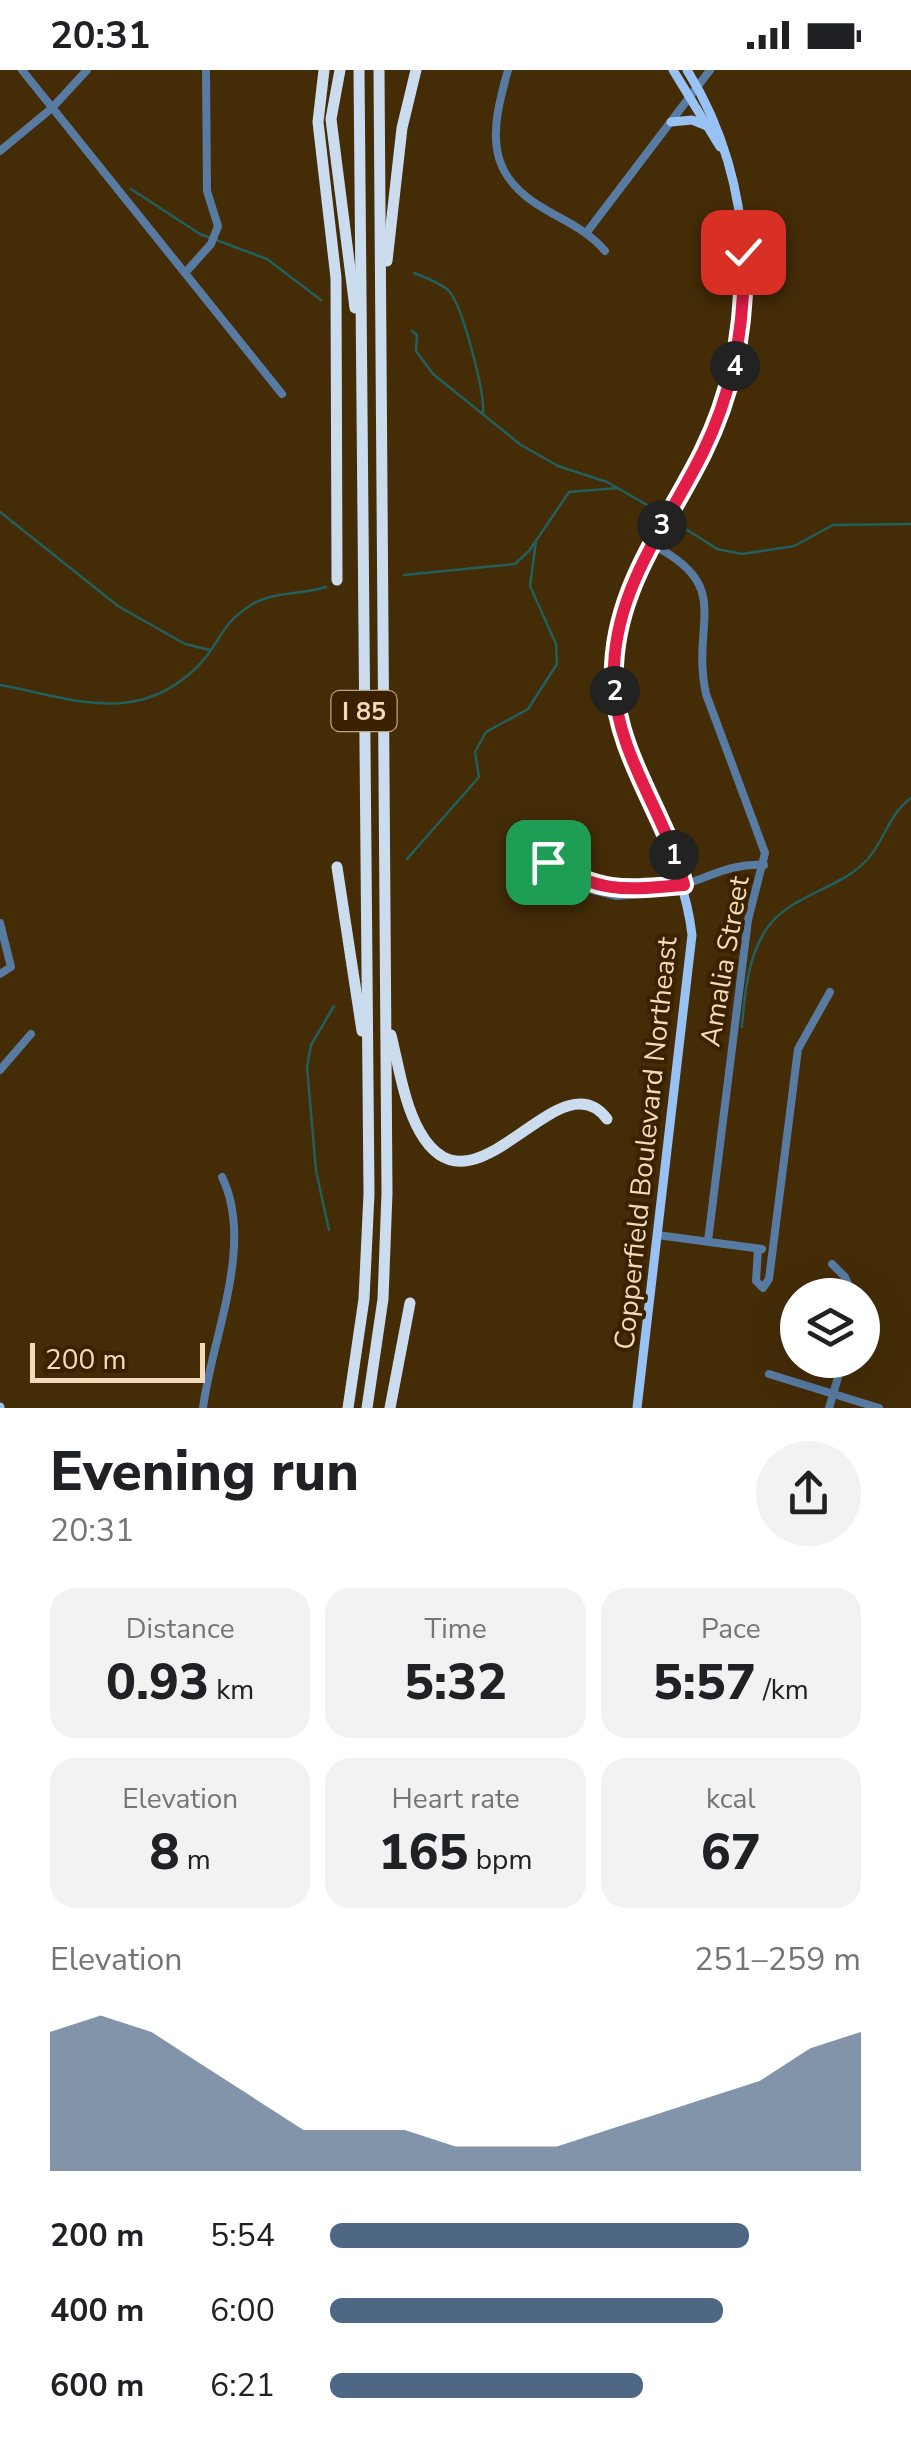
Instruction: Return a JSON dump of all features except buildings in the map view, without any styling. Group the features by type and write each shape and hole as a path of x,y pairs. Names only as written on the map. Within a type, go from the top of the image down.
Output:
{"highway":[{"path":"324,70 318,122 336,278 336,580"},
{"path":"340,70 332,119 361,356"},
{"name":"I 85","path":"348,1408 367,1261 359,70"},
{"name":"I 85","path":"367,1408 385,1268 379,70"},
{"path":"381,304 402,128 416,70"},
{"path":"336,867 368,1066"},
{"path":"386,1017 411,1112 426,1140 442,1154 462,1160 485,1156 569,1104 592,1105 607,1119"},
{"path":"390,1408 410,1303"}],"main road":[{"name":"Copperfield Boulevard Northeast","path":"673,70 720,147"},
{"name":"Copperfield Boulevard Northeast","path":"637,1408 692,954 681,886 626,744 614,683 624,602 702,453 734,371 742,323 743,245 714,122 687,70"},
{"path":"671,122 692,120 706,126"}],"street":[{"path":"22,70 282,394"},
{"path":"0,151 52,108 87,70"},
{"path":"185,273 217,232 218,220 207,191 206,70"},
{"path":"508,70 495,145 502,170 528,200 587,232 605,251"},
{"path":"587,232 710,70"},
{"name":"Amalia Street","path":"651,544 690,567 703,590 701,672 706,694 765,853 748,920 708,1242"},
{"path":"523,824 522,840 533,854 586,885 617,896 673,891 723,868 764,865"},
{"path":"0,923 12,966 9,972 0,974"},
{"path":"758,1249 756,1281 763,1288 768,1284 798,1049 830,992"},
{"path":"0,1070 31,1034"},
{"path":"203,1408 235,1246 236,1213 222,1177"},
{"path":"658,1235 771,1250"},
{"path":"832,1264 845,1278"},
{"path":"769,1374 879,1408"},
{"path":"829,1408 838,1378"}],"waterway":[{"path":"131,189 200,234 267,259 321,300"},
{"path":"414,273 442,285 455,300 472,350 483,413"},
{"path":"412,331 417,335 416,351 433,374 521,445 558,466 607,482 656,510"},
{"path":"404,575 515,564 529,551 569,492 618,488"},
{"path":"0,512 118,606 185,644 210,650"},
{"path":"675,522 717,549 742,554 794,546 833,525 911,524"},
{"path":"407,859 479,777 475,752 486,732 528,709 557,664 556,644 530,586 536,541"},
{"path":"0,685 103,703 151,697 174,686 197,667 232,620 251,605 268,597 326,587"},
{"path":"742,1027 752,961 765,931 788,908 839,881 867,860 897,812 911,798"},
{"path":"329,1230 316,1171 307,1067 311,1045 334,1006"}],"route":[{"path":"548,862 586,885 618,890 684,885 626,744 615,696 614,656 624,602 635,573 702,453 727,394 742,323 743,252"}]}
